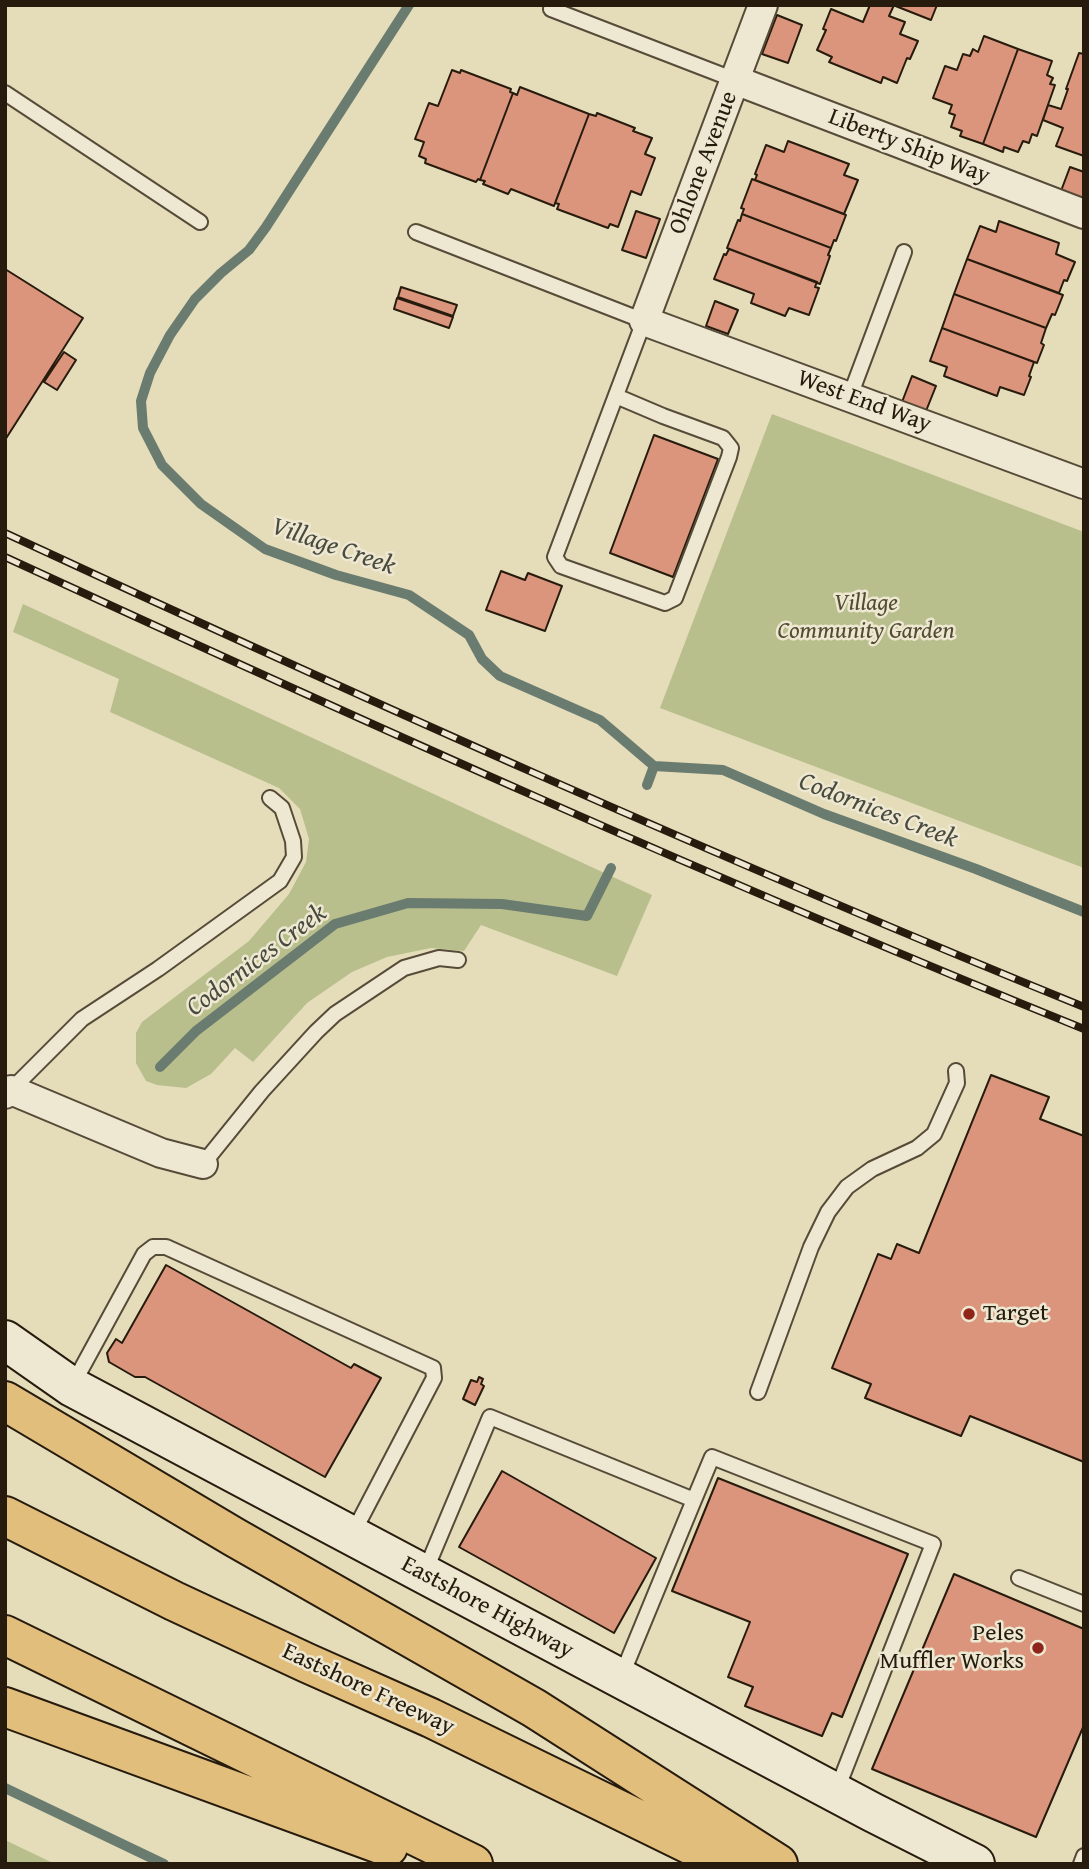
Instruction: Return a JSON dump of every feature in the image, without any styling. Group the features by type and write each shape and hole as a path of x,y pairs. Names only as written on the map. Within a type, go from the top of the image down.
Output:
{"highway":[{"path":"5,1401 234,1537 534,1708 778,1864"},
{"name":"Eastshore Freeway","path":"5,1516 174,1601 431,1718 730,1864"},
{"path":"5,1636 473,1864"},
{"path":"5,1706 435,1864"}],"street":[{"name":"Ohlone Avenue","path":"645,321 763,5"},
{"name":"Liberty Ship Way","path":"735,80 1084,214"},
{"name":"West End Way","path":"645,321 1084,484"},
{"path":"8,1092 161,1153 203,1164"},
{"name":"Eastshore Highway","path":"5,1340 72,1387 836,1793 975,1864"}],"lane":[{"path":"551,9 735,80"},
{"path":"5,93 200,222"},
{"path":"416,232 645,321 616,396 555,557 561,566 665,603 675,598 731,448 723,438 616,396"},
{"path":"850,396 904,252"},
{"path":"8,1092 82,1019 280,881 294,857 293,841 282,808 270,798"},
{"path":"203,1164 262,1091 335,1014 404,968 439,958 458,961"},
{"path":"758,1392 811,1247 828,1212 847,1187 872,1169 917,1148 934,1134 957,1083 956,1071"},
{"path":"72,1387 144,1254 153,1247 166,1247 433,1368 434,1378 351,1536"},
{"path":"424,1574 490,1417 694,1500"},
{"path":"620,1678 712,1457 933,1544 836,1793"},
{"path":"1019,1578 1084,1604"},
{"path":"1081,1864 1084,1857"}],"green space":[{"name":"Village Community Garden","path":"772,414 1084,532 1084,868 660,708"},
{"path":"23,604 652,895 617,976 481,925 464,951 431,948 387,957 352,972 307,1003 253,1062 235,1048 211,1074 186,1088 146,1081 136,1063 136,1033 142,1022 249,941 289,894 306,862 309,839 300,809 279,788 110,712 119,679 13,632"},
{"path":"5,1840 55,1864 5,1864"}],"building":[{"path":"870,5 894,5 889,16 905,22 900,34 918,41 910,59 907,58 897,83 883,77 881,83 829,62 832,57 817,50 831,9 863,22"},
{"path":"893,5 937,5 931,20"},
{"path":"777,15 802,25 788,63 762,54"},
{"path":"984,36 1018,49 983,144 960,136 962,131 951,127 955,115 949,113 952,105 933,98 945,66 957,70 963,54 970,56 973,49 978,52"},
{"path":"1018,49 1052,61 1047,75 1053,78 1050,84 1055,85 1037,136 1032,134 1029,143 1023,141 1018,152 1004,147 1003,152 983,144"},
{"path":"1079,53 1084,54 1084,156 1056,146 1063,128 1043,120 1048,105 1061,109"},
{"path":"452,70 460,73 461,70 511,89 510,92 513,93 480,180 476,182 425,163 426,159 419,156 424,142 415,139 429,103 438,106"},
{"path":"520,87 589,114 554,206 511,189 508,194 483,184 485,181 480,180 513,93 517,95"},
{"path":"597,113 652,138 645,154 655,158 641,195 631,191 618,227 610,224 608,228 557,209 559,204 555,203 589,114 596,116"},
{"path":"788,141 849,164 844,175 858,180 844,214 755,180 766,145 784,152"},
{"path":"1070,167 1084,172 1084,200 1061,191"},
{"path":"752,179 846,215 831,248 742,214 744,209 741,208"},
{"path":"636,211 660,219 646,258 622,250"},
{"path":"742,214 831,248 820,284 727,248"},
{"path":"999,221 1059,243 1056,254 1075,262 1059,293 967,259 980,226 996,232"},
{"path":"729,249 817,282 815,287 819,288 809,315 789,308 785,316 751,303 754,294 714,279 724,254 726,255"},
{"path":"967,259 1063,295 1046,328 954,294"},
{"path":"5,269 83,318 5,440"},
{"path":"401,287 457,305 453,316 398,297"},
{"path":"954,294 1046,328 1041,343 1044,345 1037,363 942,328"},
{"path":"397,298 453,317 449,328 394,309"},
{"path":"715,301 738,310 728,334 706,326"},
{"path":"942,328 1034,362 1024,395 1000,387 997,396 944,376 947,367 930,361"},
{"path":"64,352 76,360 57,390 44,382"},
{"path":"912,376 936,386 926,411 902,402"},
{"path":"654,435 718,459 673,577 610,553"},
{"path":"501,571 525,580 528,573 562,586 545,631 486,610"},
{"name":"Target","path":"991,1075 1049,1097 1040,1119 1084,1136 1084,1462 970,1416 961,1436 865,1398 871,1384 832,1368 878,1254 891,1259 897,1244 919,1253"},
{"path":"166,1265 351,1368 354,1364 381,1378 325,1477 145,1377 135,1377 109,1362 107,1353 116,1339 122,1343"},
{"path":"479,1377 483,1379 481,1384 484,1386 475,1405 463,1399 471,1380 477,1382"},
{"path":"502,1471 656,1558 614,1633 459,1547"},
{"path":"718,1478 908,1554 842,1717 832,1713 822,1736 745,1706 753,1687 728,1677 750,1622 672,1591"},
{"path":"954,1574 1084,1629 1084,1725 1036,1837 872,1769"}],"waterway":[{"name":"Village Creek","path":"409,5 266,227 249,250 195,299 170,335 150,373 141,401 143,428 162,465 201,504 265,549 336,575 409,595 469,635 482,659 500,676 600,720 654,766 647,785"},
{"name":"Codornices Creek","path":"654,766 723,770 824,814 976,869 1084,912"},
{"name":"Codornices Creek","path":"160,1067 196,1031 335,924 408,903 502,904 587,916 611,868"},
{"name":"Codornices Creek","path":"5,1788 164,1864"}],"railway":[{"path":"5,533 542,776 812,894 1084,1007"},
{"path":"5,557 542,799 812,916 1084,1029"}],"place":[{"name":"Target","path":"969,1314"},
{"name":"Peles Muffler Works","path":"1038,1648"}]}
